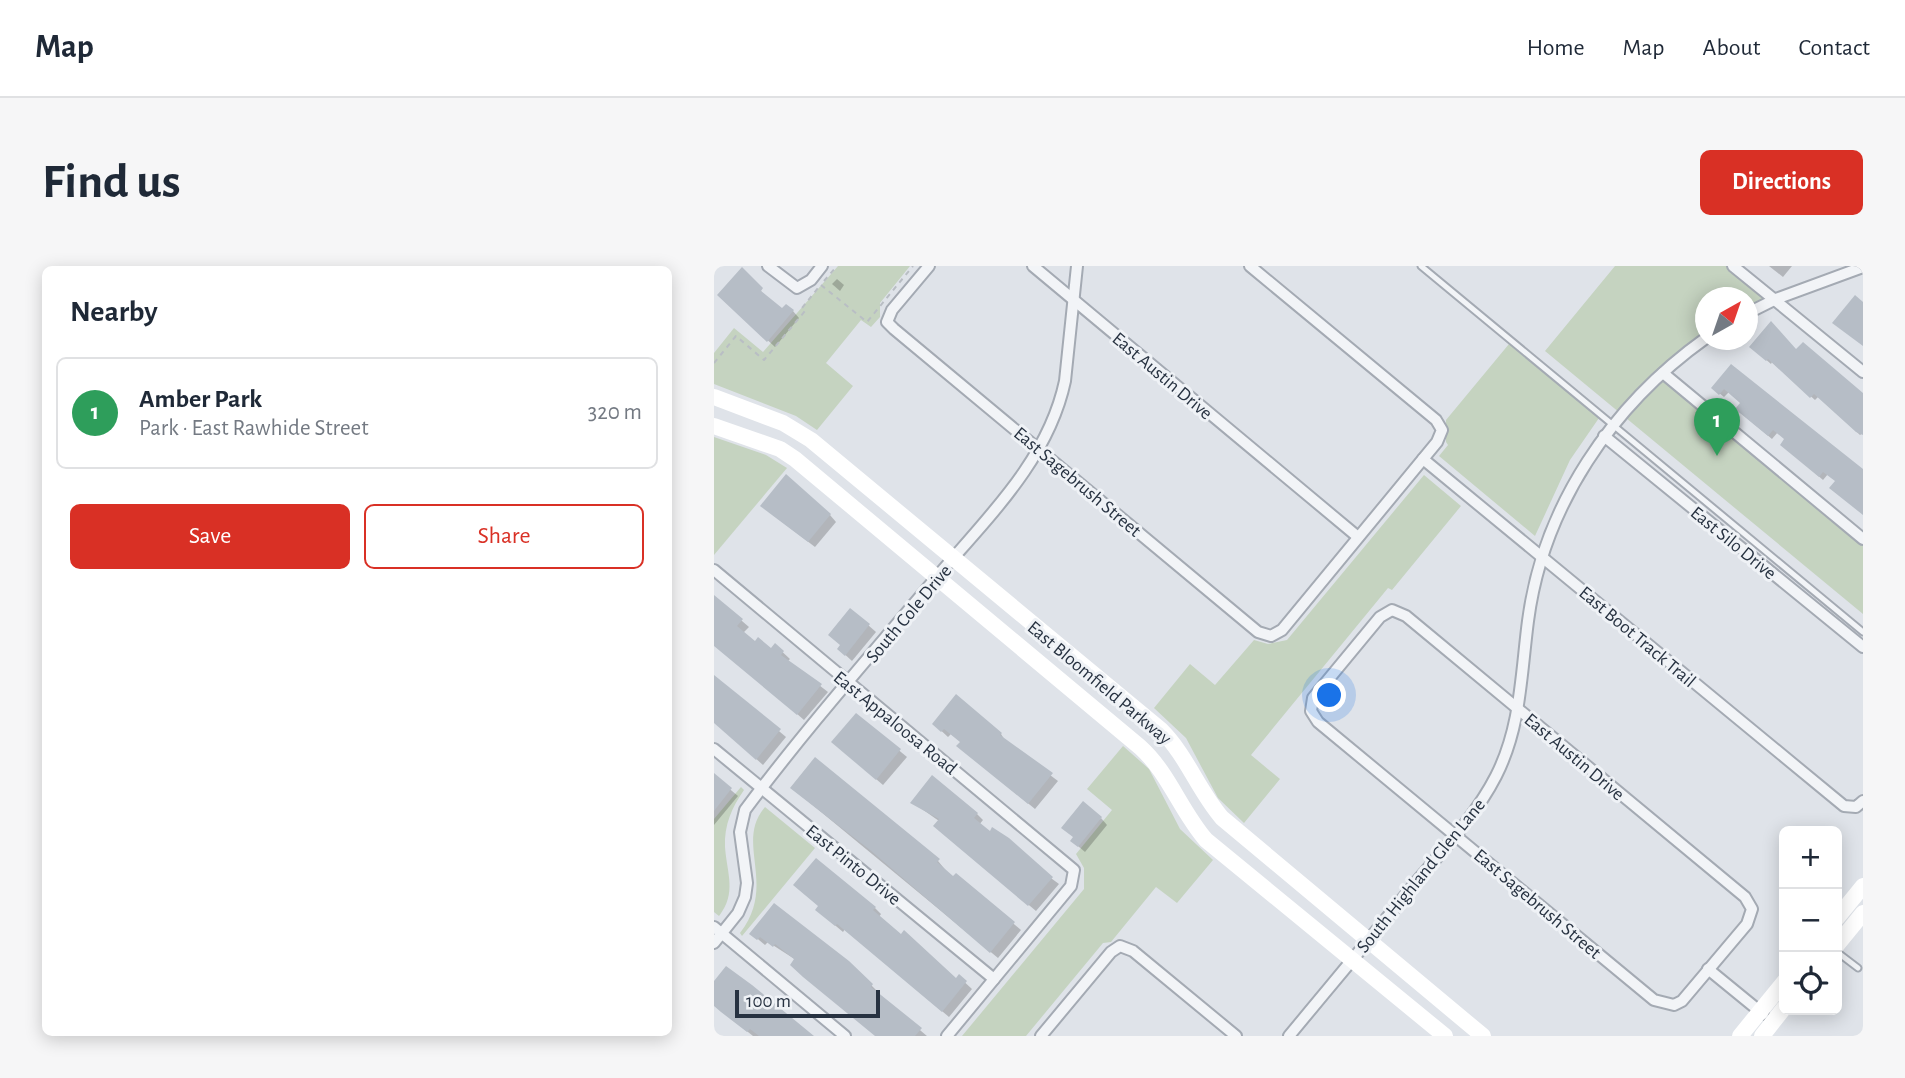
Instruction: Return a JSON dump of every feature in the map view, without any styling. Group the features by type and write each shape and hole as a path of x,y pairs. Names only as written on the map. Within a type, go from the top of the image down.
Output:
{"street":[{"path":"768,266 797,288 811,280 822,266"},
{"name":"East Sagebrush Street","path":"929,266 892,310 887,322 1258,632 1271,636 1282,630 1359,537"},
{"name":"East Austin Drive","path":"1032,266 1359,537"},
{"name":"South Cole Drive","path":"714,943 718,930 738,913 745,897 747,883 740,832 745,810 953,559 1039,449 1061,398 1077,266"},
{"path":"1250,266 1436,420 1442,430 1437,442 1359,537"},
{"path":"1733,266 1863,372"},
{"path":"1758,308 1863,267"},
{"name":"South Highland Glen Lane","path":"1289,1036 1456,834 1497,774 1518,709 1528,620 1542,557 1563,505 1612,424 1662,373 1695,347"},
{"path":"1662,373 1863,539"},
{"name":"East Bloomfield Parkway","path":"714,397 783,423 804,435 1161,730 1183,755 1207,798 1222,818 1483,1036"},
{"name":"East Bloomfield Parkway","path":"714,426 780,449 1147,753 1164,772 1186,817 1206,840 1445,1036"},
{"name":"East Silo Drive","path":"1604,436 1863,648"},
{"name":"East Boot Track Trail","path":"1423,459 1844,806 1859,804"},
{"name":"East Appaloosa Road","path":"714,570 1072,866 1075,874 1071,886 994,979"},
{"name":"East Austin Drive","path":"1311,710 1313,698 1380,617 1392,610 1406,616 1745,897 1752,909 1747,924 1708,969"},
{"name":"East Sagebrush Street","path":"1311,710 1318,722 1654,1000 1674,1005 1682,1001 1708,969"},
{"name":"East Pinto Drive","path":"714,749 994,979"},
{"path":"1842,912 1863,886"},
{"path":"1842,939 1863,913"},
{"path":"718,930 845,1036"},
{"path":"1041,1036 1111,952 1120,946 1133,951 1236,1036"},
{"path":"1708,969 1767,1017"},
{"path":"947,1036 994,979"},
{"path":"1762,1036 1767,1017 1779,992"},
{"path":"1740,1036 1779,1011"}],"lane":[{"path":"1421,266 1863,632"},
{"path":"1842,956 1858,968"}],"path":[{"path":"714,363 736,337 764,360 806,311 802,308 837,266"},
{"path":"821,285 867,322 913,266"}],"green space":[{"path":"838,266 910,266 880,303 880,317 871,327 861,320 826,363 853,386 817,430 796,416 714,384 714,353 734,328 763,352"},
{"path":"1615,266 1733,266 1776,299 1758,308 1758,287 1695,287 1695,346 1663,373 1863,539 1863,614 1545,351"},
{"path":"1509,344 1599,418 1570,460 1535,536 1439,456 1448,445 1446,420"},
{"path":"714,437 766,455 787,468 714,555"},
{"path":"1424,475 1461,506 1392,590 1388,588 1251,755 1280,779 1244,823 1218,798 1186,738 1154,708 1190,664 1215,685 1254,640 1268,644 1287,640"},
{"path":"1123,746 1149,769 1180,829 1213,860 1177,903 1156,887 1111,942 1103,943 1026,1036 962,1036 1084,889 1084,868 1076,854 1112,810 1087,789"},
{"path":"741,787 744,790 727,824 725,847 729,891 725,908 719,916 714,912 714,819"},
{"path":"765,807 815,848 742,936 740,933 751,915 756,898 753,835"}],"building":[{"path":"742,267 763,288 761,291 782,308 786,304 794,310 767,342 717,295"},
{"path":"1855,295 1863,302 1863,346 1832,323"},
{"path":"1771,321 1796,349 1803,342 1863,393 1863,435 1856,432 1814,394 1810,398 1768,359 1766,361 1753,350 1758,350 1758,336"},
{"path":"1731,364 1863,469 1863,515 1829,488 1835,481 1823,472 1819,477 1780,445 1784,439 1773,430 1768,436 1735,409 1740,403 1724,389 1719,395 1711,388"},
{"path":"786,474 831,514 808,542 760,506"},
{"path":"714,595 743,619 737,626 755,641 758,637 771,648 775,643 784,651 781,655 822,684 797,715 714,646"},
{"path":"850,608 870,624 845,656 837,649 840,645 828,635"},
{"path":"714,675 781,729 756,760 714,723"},
{"path":"956,694 1002,733 1000,735 1053,773 1028,804 956,746 960,742 944,729 941,732 932,724"},
{"path":"856,713 901,749 876,780 831,742"},
{"path":"815,757 940,859 937,862 953,876 956,873 1015,922 990,953 870,850 790,788"},
{"path":"714,773 732,788 714,811"},
{"path":"932,775 978,813 974,818 990,831 992,827 1009,838 1053,877 1028,906 933,826 939,819 910,803"},
{"path":"1083,801 1102,817 1078,847 1070,841 1073,837 1061,828"},
{"path":"816,858 876,907 873,910 901,934 904,930 956,978 959,974 967,981 942,1012 837,924 835,926 815,910 818,906 793,885"},
{"path":"774,903 849,961 873,984 871,987 922,1028 915,1036 875,1036 790,965 794,959 775,944 773,947 760,937 757,940 749,934"},
{"path":"726,966 814,1036 759,1036 750,1029 747,1032 721,1012 714,1006 714,981"}],"place":[{"name":"Amber Park","path":"1717,456"}]}
